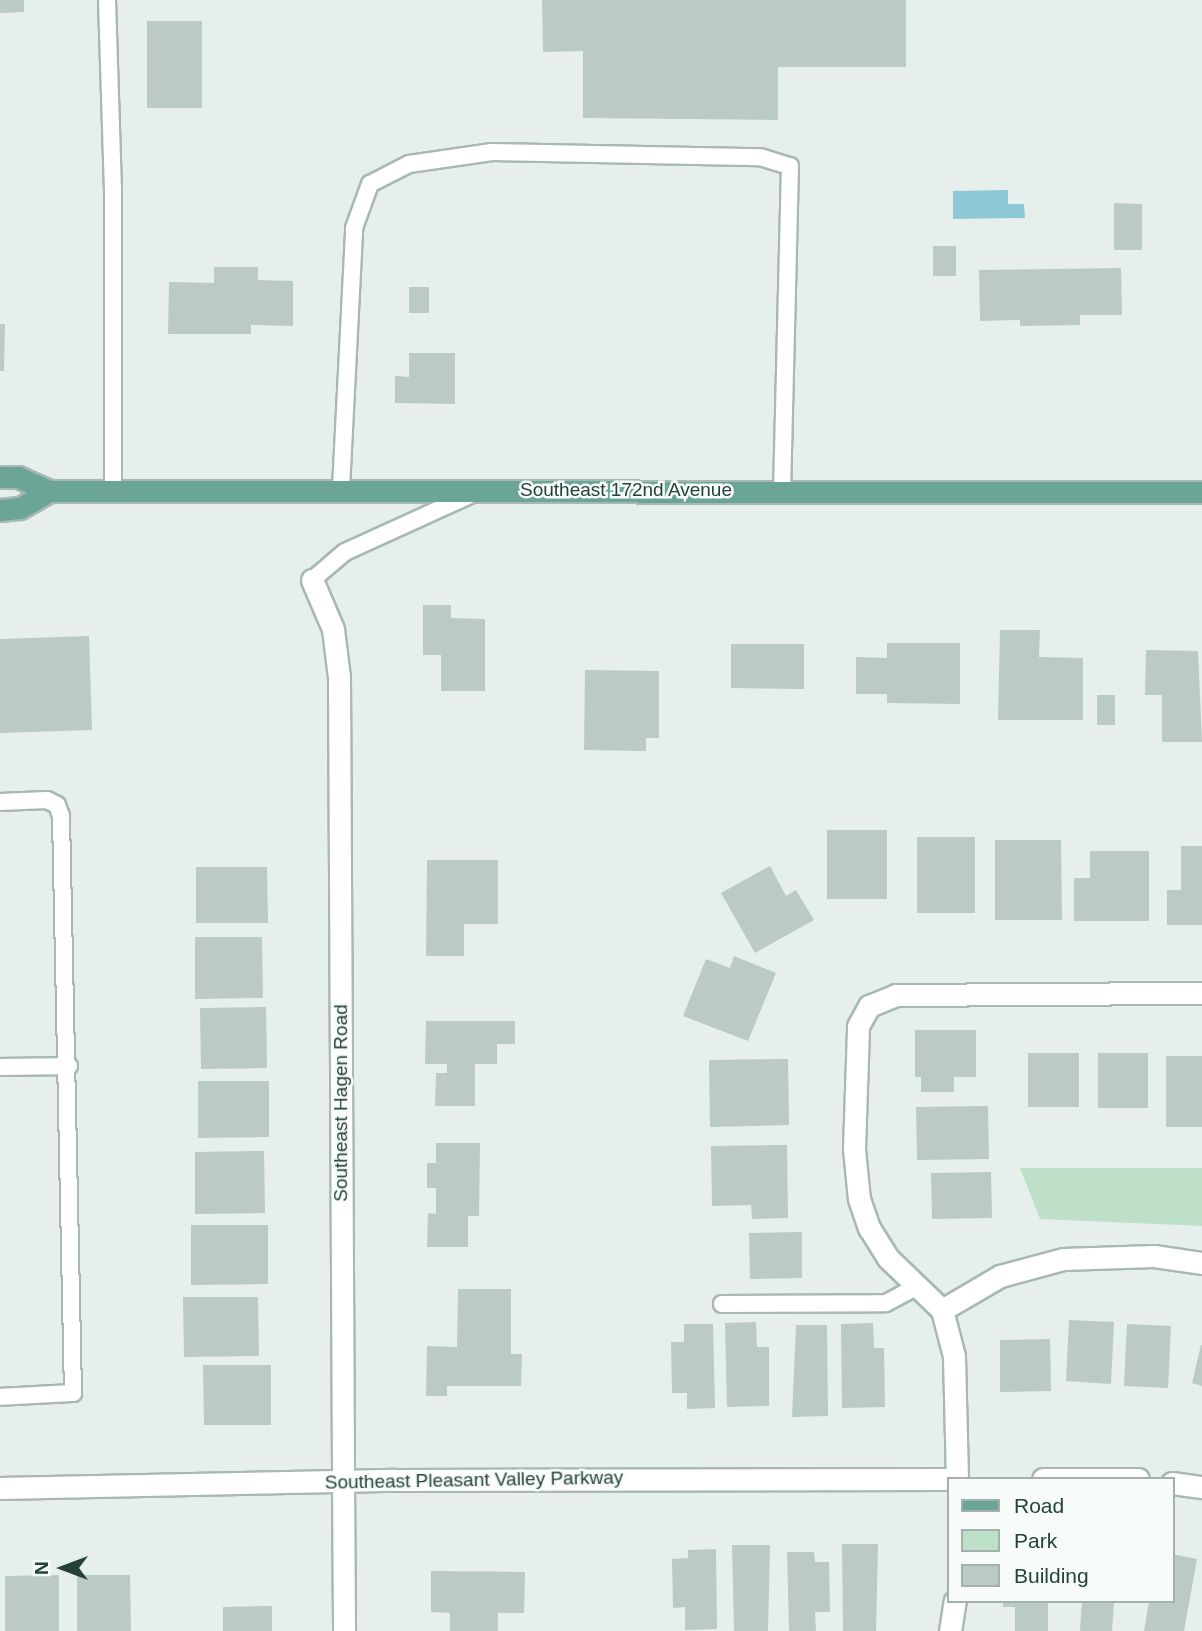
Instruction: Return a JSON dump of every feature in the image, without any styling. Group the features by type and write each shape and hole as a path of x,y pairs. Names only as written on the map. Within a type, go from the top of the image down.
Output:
{"main road":[{"name":"Southeast 172nd Avenue","path":"0,477 18,477 49,491 341,488 1202,492"},
{"name":"Southeast 172nd Avenue","path":"0,510 20,508 49,491"}],"street":[{"name":"Southeast Hagen Road","path":"312,580 333,629 339,677 344,1631"},
{"path":"957,1477 954,1356 942,1310 920,1285 888,1258 869,1228 859,1199 854,1149 855,1049 858,1026 869,1006 896,995 926,992 1202,993"},
{"path":"942,1310 1000,1276 1063,1259 1154,1256 1202,1263"},
{"name":"Southeast Pleasant Valley Parkway","path":"0,1488 343,1481 946,1479"},
{"path":"1174,1483 1202,1487"},
{"path":"950,1631 955,1603"}],"lane":[{"path":"107,0 113,188 113,491"},
{"path":"341,488 354,228 370,184 409,164 492,152 760,157 790,166 782,490"},
{"path":"312,580 345,552 483,489"},
{"path":"0,802 47,800 57,805 61,816 69,1066 74,1393 0,1397"},
{"path":"0,1067 69,1066"},
{"path":"722,1304 886,1303 920,1285"}],"green space":[{"path":"1020,1168 1202,1168 1202,1226 1040,1219"}],"water":[{"path":"1008,190 1008,204 1024,204 1025,218 953,219 953,191"}],"building":[{"path":"0,0 24,0 24,12 0,13"},
{"path":"542,0 906,0 906,67 778,67 778,120 583,118 583,51 543,52"},
{"path":"147,21 202,21 202,108 147,108"},
{"path":"1114,203 1142,204 1142,250 1114,250"},
{"path":"933,246 956,246 956,276 933,276"},
{"path":"214,267 258,267 258,280 293,281 293,326 251,325 251,334 168,334 169,282 214,283"},
{"path":"1121,268 1122,315 1080,315 1080,325 1020,326 1020,320 980,321 979,270"},
{"path":"409,287 429,287 429,313 409,313"},
{"path":"0,324 5,324 4,371 0,371"},
{"path":"409,353 455,353 455,404 395,403 395,376 409,377"},
{"path":"423,605 451,605 451,618 485,619 485,691 441,691 441,655 423,655"},
{"path":"1000,630 1040,630 1039,657 1083,658 1083,720 998,720"},
{"path":"89,636 92,730 0,733 0,639"},
{"path":"887,643 960,643 960,704 887,703 887,694 856,694 856,657 887,658"},
{"path":"731,644 804,644 804,689 731,688"},
{"path":"1146,650 1198,651 1202,742 1162,742 1162,695 1145,695"},
{"path":"585,670 659,671 659,738 646,738 646,751 584,750"},
{"path":"1097,695 1115,695 1115,725 1097,725"},
{"path":"827,830 887,830 887,899 827,899"},
{"path":"917,837 975,837 975,913 917,913"},
{"path":"995,840 1061,840 1062,920 995,920"},
{"path":"1181,846 1202,846 1202,925 1167,925 1167,890 1181,890"},
{"path":"1090,851 1149,851 1149,921 1074,921 1074,878 1090,878"},
{"path":"427,860 498,860 498,924 464,924 464,956 426,956"},
{"path":"770,866 786,896 796,890 814,920 755,953 721,893"},
{"path":"196,867 267,867 268,923 196,923"},
{"path":"195,937 262,937 263,998 195,999"},
{"path":"734,956 776,973 748,1041 683,1016 706,959 730,968"},
{"path":"266,1007 267,1068 201,1069 200,1008"},
{"path":"426,1021 515,1021 515,1044 497,1044 497,1064 475,1064 475,1106 435,1106 436,1073 447,1073 447,1064 425,1064"},
{"path":"915,1030 976,1030 976,1077 954,1077 954,1092 921,1092 921,1077 915,1077"},
{"path":"1028,1053 1079,1053 1079,1107 1028,1107"},
{"path":"1098,1053 1148,1053 1148,1108 1098,1108"},
{"path":"1166,1056 1202,1056 1202,1127 1166,1127"},
{"path":"788,1059 789,1125 710,1127 709,1060"},
{"path":"198,1081 269,1081 269,1137 198,1138"},
{"path":"988,1106 989,1159 917,1160 916,1107"},
{"path":"436,1143 480,1143 479,1216 468,1216 468,1247 427,1247 428,1213 436,1214 436,1188 427,1188 427,1163 436,1163"},
{"path":"787,1145 788,1218 752,1219 751,1205 712,1206 711,1146"},
{"path":"264,1151 265,1213 195,1214 195,1152"},
{"path":"991,1172 992,1218 932,1219 931,1173"},
{"path":"191,1225 268,1225 268,1284 191,1285"},
{"path":"802,1232 802,1278 750,1279 749,1233"},
{"path":"458,1289 511,1289 511,1354 522,1354 521,1386 447,1386 447,1396 426,1396 427,1346 457,1347"},
{"path":"183,1297 258,1297 259,1356 184,1357"},
{"path":"1069,1320 1114,1322 1111,1384 1066,1381"},
{"path":"756,1322 757,1347 769,1347 769,1406 727,1407 725,1323"},
{"path":"873,1323 874,1348 884,1348 885,1407 842,1408 841,1324"},
{"path":"684,1324 713,1324 715,1408 687,1409 687,1393 672,1393 671,1342 684,1342"},
{"path":"1127,1324 1171,1326 1168,1388 1124,1386"},
{"path":"796,1325 827,1325 828,1416 792,1417"},
{"path":"1050,1339 1051,1391 1000,1392 1000,1340"},
{"path":"1202,1345 1202,1386 1192,1383"},
{"path":"203,1365 271,1365 271,1425 204,1425"},
{"path":"842,1544 878,1544 876,1631 843,1631"},
{"path":"732,1545 770,1545 768,1631 734,1631"},
{"path":"716,1549 717,1629 685,1630 685,1607 673,1608 672,1559 688,1558 688,1550"},
{"path":"787,1552 814,1552 815,1562 829,1562 830,1612 815,1612 816,1631 789,1631"},
{"path":"1174,1554 1197,1559 1184,1631 1144,1631 1149,1603 1174,1603"},
{"path":"431,1571 525,1572 524,1613 498,1613 498,1631 450,1631 450,1613 431,1612"},
{"path":"59,1575 59,1631 5,1631 5,1576"},
{"path":"77,1575 130,1575 131,1631 77,1631"},
{"path":"1003,1603 1048,1603 1048,1631 1015,1631 1015,1607 1003,1607"},
{"path":"1082,1603 1114,1603 1112,1631 1080,1631"},
{"path":"272,1606 272,1631 223,1631 223,1607"}]}
